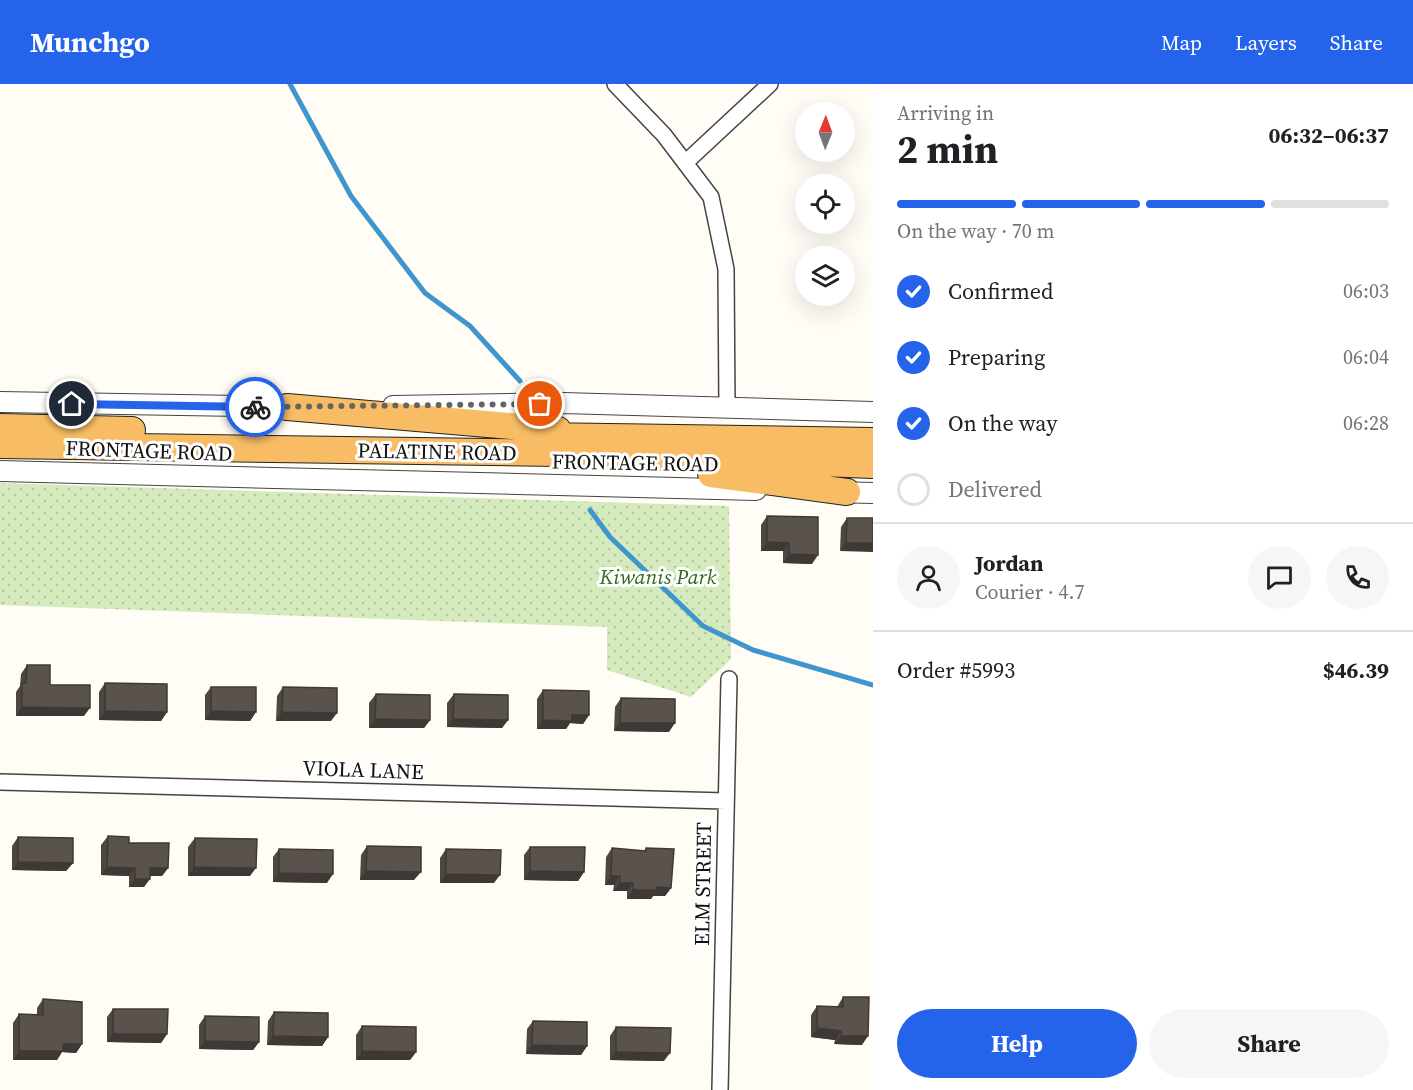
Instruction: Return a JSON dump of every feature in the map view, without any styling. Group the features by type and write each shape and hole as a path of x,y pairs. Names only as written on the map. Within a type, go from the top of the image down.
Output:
{"highway":[{"path":"287,407 636,437"},
{"name":"PALATINE ROAD","path":"0,427 873,441"},
{"name":"PALATINE ROAD","path":"0,445 559,453 873,465"},
{"path":"559,453 847,492"}],"street":[{"path":"615,84 664,135 711,197 726,269 727,409"},
{"path":"685,163 770,84"},
{"path":"0,402 287,407 563,403 873,412"},
{"name":"FRONTAGE ROAD","path":"0,471 873,493"},
{"name":"ELM STREET","path":"720,1090 729,679"},
{"name":"VIOLA LANE","path":"0,782 726,801"}],"green space":[{"name":"Kiwanis Park","path":"0,483 729,506 731,659 691,697 607,670 607,627 0,605"}],"building":[{"path":"767,516 818,517 818,555 789,554 789,543 767,542"},
{"path":"847,518 873,518 873,543 846,543"},
{"path":"27,665 50,665 50,685 90,685 90,708 22,707 22,683 26,683"},
{"path":"105,683 167,684 167,712 105,711"},
{"path":"211,687 256,687 256,712 211,711"},
{"path":"283,687 337,688 337,713 282,712"},
{"path":"543,690 589,691 589,715 572,715 572,721 543,720"},
{"path":"376,694 430,695 430,720 375,719"},
{"path":"454,694 508,695 508,720 453,719"},
{"path":"621,698 675,699 675,723 620,723"},
{"path":"108,836 129,837 129,843 169,843 168,868 150,868 150,879 135,879 135,868 107,867"},
{"path":"18,837 73,838 73,863 18,862"},
{"path":"195,838 257,839 256,868 194,867"},
{"path":"367,846 421,847 421,872 366,871"},
{"path":"530,847 585,847 584,872 530,871"},
{"path":"612,848 646,851 646,848 674,849 671,888 633,890 633,883 620,883 620,876 611,876"},
{"path":"279,849 333,850 333,874 279,873"},
{"path":"446,849 501,850 500,875 446,874"},
{"path":"843,997 869,997 868,1036 841,1036 841,1031 817,1028 817,1006 843,1007"},
{"path":"43,999 82,1002 82,1044 63,1044 63,1051 19,1051 19,1014 43,1015"},
{"path":"113,1009 168,1009 167,1034 113,1034"},
{"path":"274,1012 328,1013 328,1037 273,1036"},
{"path":"205,1016 259,1017 259,1042 205,1041"},
{"path":"533,1021 587,1022 587,1046 532,1045"},
{"path":"362,1026 416,1027 416,1052 362,1051"},
{"path":"616,1027 671,1028 670,1053 616,1052"}],"waterway":[{"path":"290,84 351,196 425,293 470,326 520,381"},
{"path":"590,510 610,537 703,626 753,650 873,685"}],"way so far":[{"path":"255,407 540,404"}],"route":[{"path":"72,404 255,407"}]}
